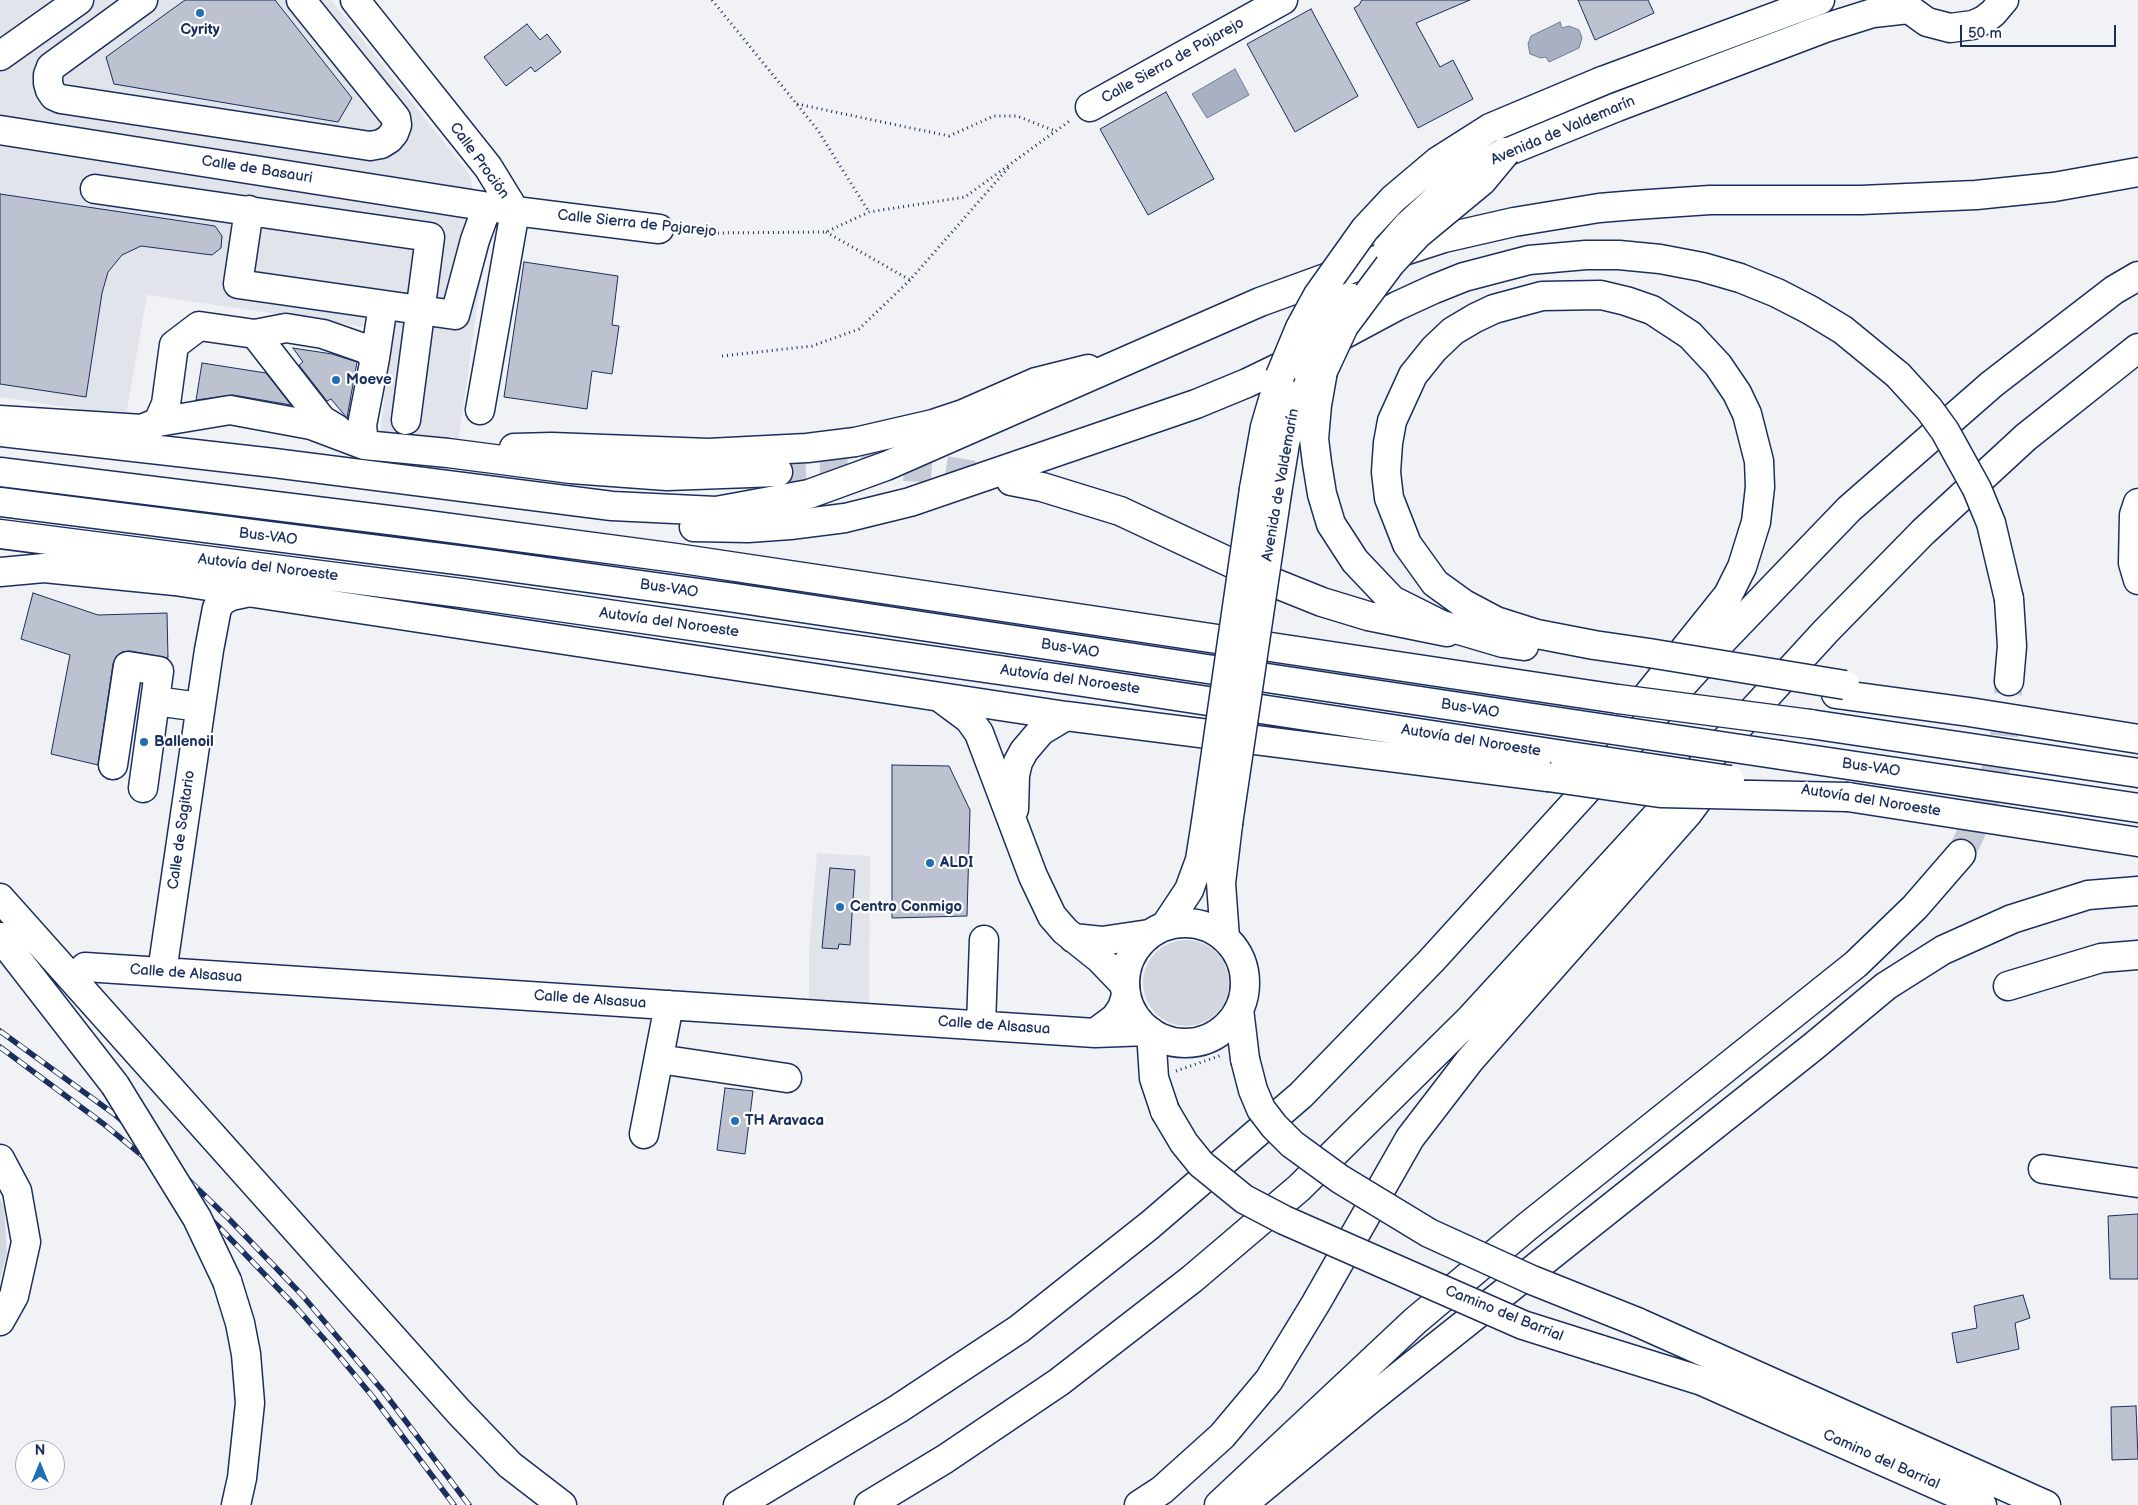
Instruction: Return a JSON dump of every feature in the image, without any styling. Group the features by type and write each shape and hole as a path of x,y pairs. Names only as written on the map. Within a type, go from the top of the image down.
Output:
{"main road":[{"path":"0,56 79,0"},
{"path":"143,0 51,67 48,74 48,83 54,96 62,99 370,146 381,144 394,133 397,125 396,118 301,0"},
{"name":"Calle Proción","path":"355,0 488,168 515,211 480,410"},
{"name":"Calle Sierra de Pajarejo","path":"1090,107 1283,0"},
{"name":"Avenida de Valdemarín","path":"1225,938 1217,823 1266,491 1265,427 1280,376 1300,328 1318,295 1365,228 1393,199 1438,161 1490,128 1602,81 1820,0"},
{"path":"1905,4 1917,16 1938,26 1962,27 1984,20 2004,0"},
{"name":"Avenida de Valdemarín","path":"1266,491 1285,443 1297,398 1344,326 1390,262 1418,234 1482,181 1506,152 1616,107 1825,28 1905,4"},
{"name":"Calle de Basauri","path":"0,130 515,211"},
{"path":"0,432 284,464 612,506 716,511 810,494 886,466 1260,302 1349,269 1444,238 1514,222 1598,208 1710,200 1861,200 1976,195 2071,185 2138,172"},
{"path":"95,189 430,237 406,420"},
{"path":"249,210 238,284 455,315 474,240 487,207"},
{"name":"Calle Sierra de Pajarejo","path":"515,211 659,229"},
{"path":"0,448 321,483 644,525 748,528 790,526 846,518 910,502 1196,404 1248,383 1397,306 1464,277 1529,260 1586,255 1660,259 1702,267 1740,278 1777,293 1810,310 1842,330 1898,375 1924,404 1944,431 1977,489 1991,523 2009,599 2012,646 2009,681"},
{"path":"738,1505 898,1409 1019,1329 1150,1224 1301,1095 1432,960 1722,640 1849,509 1992,384 2114,290 2138,276"},
{"path":"1432,960 1728,595 1742,568 1750,546 1756,522 1760,487 1756,445 1747,414 1737,393 1718,364 1690,335 1652,310 1601,295 1542,296 1521,300 1494,309 1453,330 1434,349 1413,375 1392,421 1386,472 1389,498 1407,544 1435,583 1464,604 1496,621 1537,634 1594,645 1646,659"},
{"path":"364,445 362,425 376,358 383,304"},
{"path":"158,422 166,404 174,345 199,326 255,334 286,328 323,334 366,349 376,358"},
{"path":"255,334 322,420 364,445"},
{"path":"869,1505 945,1459 1059,1382 1192,1279 1299,1188 1470,1019 1826,631 1923,532 2026,437 2138,348"},
{"path":"448,453 552,447 708,453 797,449 855,442 934,424 963,414 1036,382 1128,359"},
{"path":"1315,371 1317,405 1314,439 1322,494 1331,524 1355,561 1392,600 1442,625 1503,643"},
{"path":"0,420 142,429 158,422 230,410 311,424 364,445 622,474 667,476 778,472"},
{"path":"0,472 405,522 666,557 1618,699 1810,724 2138,773"},
{"path":"1011,481 1042,487 1120,511 1272,582 1322,602 1368,616 1503,643 1646,659 1841,690 1900,694 1970,712 2138,739"},
{"name":"Bus-VAO","path":"0,502 473,562 706,594 2138,808"},
{"path":"2138,503 2134,515 2134,563 2138,580"},
{"name":"Autovía del Noroeste","path":"0,534 471,594 1073,680 2138,842"},
{"path":"0,572 44,568 100,572 250,592 1066,716 1660,793 1848,798"},
{"name":"Calle de Sagitario","path":"162,972 208,650 219,604 235,594 250,592"},
{"path":"1139,1505 1162,1490 1222,1436 1269,1380 1316,1303 1410,1138 1470,1060 1688,813 1826,631"},
{"path":"113,765 128,666 159,671 143,788"},
{"path":"939,697 970,719 979,733 1042,897 1058,924 1100,959 1126,991"},
{"path":"155,701 200,707"},
{"path":"1014,825 1014,792 1018,762 1031,740 1041,731 1066,716"},
{"name":"Avenida de Valdemarín","path":"1157,930 1189,890 1217,823"},
{"path":"1219,1505 1423,1315 1528,1226 1856,964 1915,908 1961,854"},
{"path":"1242,1505 1368,1401 1886,986 1943,950 2012,919 2088,895 2138,891"},
{"path":"0,898 459,1412 510,1465 562,1505"},
{"path":"1073,938 1102,942 1181,923 1197,924 1212,929 1225,938 1240,959 1244,971 1245,984 1239,1009 1226,1026 1218,1032 1199,1041 1178,1042 1167,1040 1150,1031 1131,1010 1126,991 1125,973 1134,951 1157,930"},
{"path":"981,1025 984,940"},
{"path":"3,944 115,1085 197,1218 227,1281 240,1323 246,1354 250,1403 243,1469 236,1505"},
{"path":"2008,986 2101,958 2138,955"},
{"name":"Calle de Alsasua","path":"85,967 1094,1033 1150,1031"},
{"path":"1094,1033 1115,1018 1126,991"},
{"path":"644,1134 669,1005"},
{"name":"Camino del Barrial","path":"1239,1009 1244,1053 1253,1090 1262,1109 1274,1126 1292,1144 1340,1179 1429,1232 1532,1280 1637,1322 2046,1505"},
{"name":"Camino del Barrial","path":"1150,1031 1154,1078 1164,1111 1200,1164 1244,1199 1284,1220 1523,1325 1702,1381 1982,1505"},
{"path":"659,1059 787,1078"},
{"path":"0,1159 17,1191 26,1242 14,1296 0,1321"},
{"path":"2043,1169 2138,1184"}],"path":[{"path":"712,0 817,129 868,212"},
{"path":"797,104 949,136 994,116 1017,116 1056,131"},
{"path":"722,356 812,346 859,330 910,280 1012,164 1090,107"},
{"name":"Calle Sierra de Pajarejo","path":"659,229 712,233 826,232 868,212 965,197 1012,164"},
{"path":"826,232 910,280"},
{"path":"1154,1078 1244,1053"}],"shaded area":[{"path":"0,0 331,0 470,175 485,250 458,444 380,435 392,331 147,295 126,416 0,397"},
{"path":"817,853 870,856 869,1004 809,999 809,948"},
{"path":"1186,940 1210,947 1222,959 1229,983 1222,1007 1210,1019 1186,1026 1162,1019 1150,1007 1143,983 1150,959 1162,947"},
{"path":"0,1198 4,1208 7,1254 0,1279"}],"water":[{"path":"1560,22 1562,28 1569,26 1579,30 1582,38 1579,48 1549,62 1546,57 1541,58 1530,54 1528,44 1531,36"},
{"path":"1235,69 1249,95 1207,118 1192,94"}],"building":[{"path":"185,0 275,0 352,98 338,122 114,84 106,57"},
{"path":"1362,0 1470,0 1416,23 1440,67 1453,60 1473,99 1418,128 1354,8"},
{"path":"1578,0 1648,0 1654,13 1595,40"},
{"path":"1311,9 1358,96 1295,132 1247,44"},
{"path":"527,24 540,40 547,34 561,52 535,72 531,67 506,86 484,57"},
{"path":"1166,92 1214,179 1148,215 1100,129"},
{"path":"0,194 215,226 222,236 221,248 212,255 141,246 122,255 108,272 102,293 86,397 0,384"},
{"path":"524,262 618,276 612,325 619,326 612,374 592,371 587,409 504,397"},
{"name":"Moeve","path":"293,348 332,354 357,362 347,418 331,399 327,401 299,365 303,362"},
{"path":"202,363 266,373 291,405 233,395 196,400"},
{"path":"33,593 98,615 167,613 168,658 130,651 122,652 116,657 113,664 98,765 51,754 70,655 21,639"},
{"name":"ALDI","path":"892,765 949,766 970,810 967,916 892,918"},
{"name":"Centro Conmigo","path":"830,868 855,870 850,945 839,944 838,949 822,948"},
{"name":"TH Aravaca","path":"725,1088 753,1091 745,1154 717,1150"},
{"path":"2138,1214 2138,1279 2110,1279 2108,1216"},
{"path":"2023,1295 2030,1318 2015,1323 2019,1349 1957,1363 1952,1333 1977,1328 1974,1306"},
{"path":"2136,1406 2138,1459 2112,1460 2111,1407"}],"tunnel":[{"path":"778,472 864,467 904,467 939,469 993,478"},
{"path":"1961,854 1984,806 1995,771 2004,737 2009,681"}],"railway":[{"path":"0,1031 114,1114 169,1161 230,1220 302,1295 383,1391 469,1505"},
{"path":"0,1047 105,1125 161,1171 221,1229 334,1350 373,1397 454,1505"}],"place":[{"name":"Cyrity","path":"200,13"},
{"name":"Moeve","path":"336,380"},
{"name":"Ballenoil","path":"144,742"},
{"name":"ALDI","path":"930,863"},
{"name":"Centro Conmigo","path":"840,907"},
{"name":"TH Aravaca","path":"735,1121"}]}
